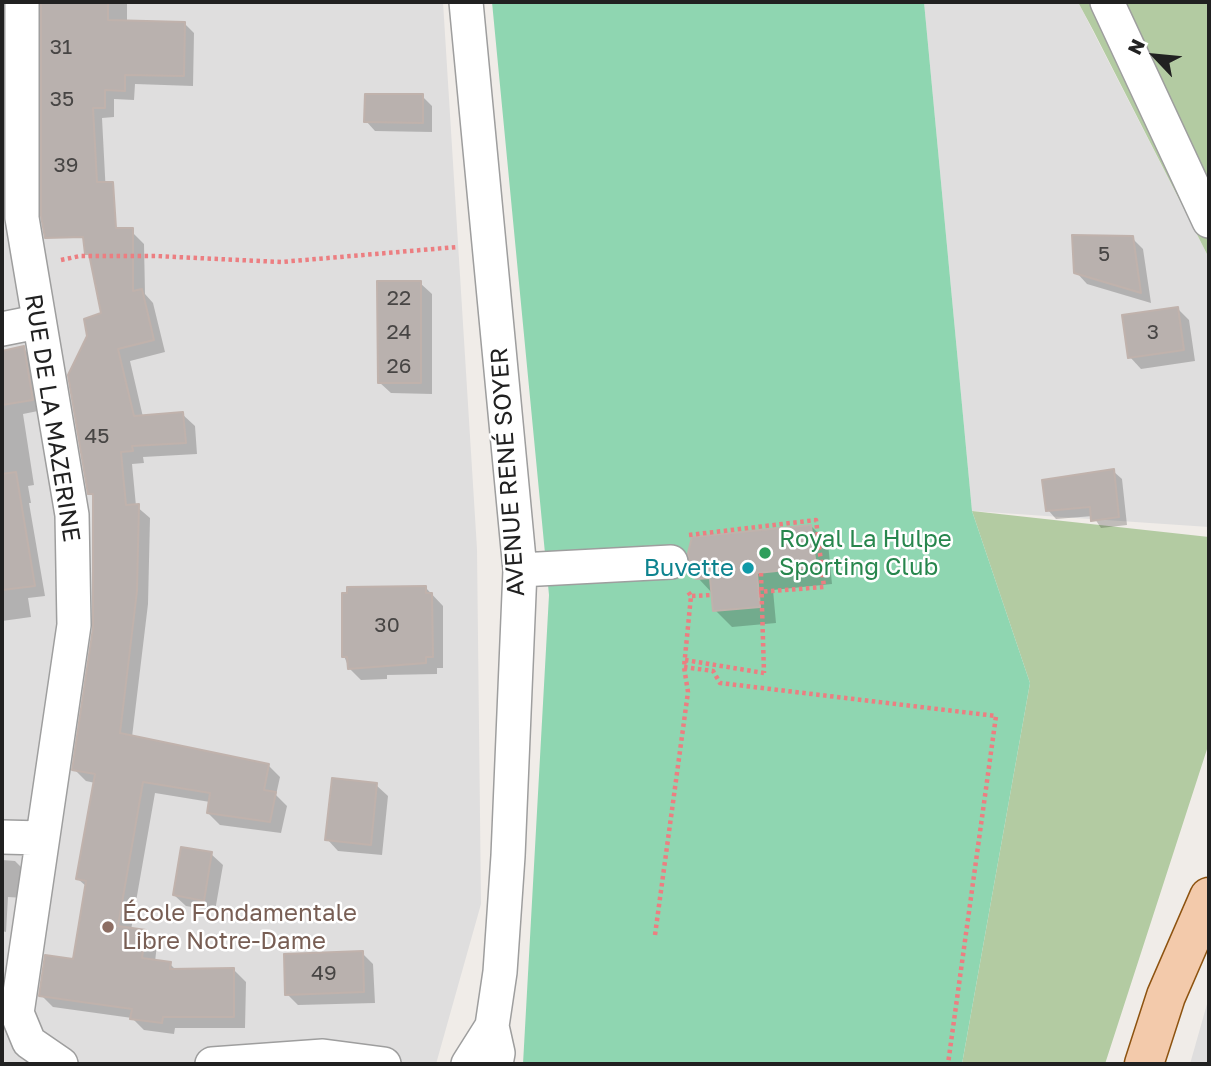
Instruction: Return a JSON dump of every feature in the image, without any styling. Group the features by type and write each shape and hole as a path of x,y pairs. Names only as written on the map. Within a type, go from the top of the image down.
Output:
{"main road":[{"path":"1144,1064 1166,996 1209,897"}],"street":[{"name":"RUE DE LA MAZERINE","path":"22,2 22,218 37,322 47,358 72,514 74,625 17,1013 29,1042 61,1064"},
{"name":"AVENUE RENÉ SOYER","path":"466,2 520,570 508,856 500,972 492,1026 498,1053 496,1064"},
{"path":"1107,2 1209,221"},
{"path":"2,329 37,322"},
{"path":"520,570 671,562"},
{"path":"2,837 42,838"},
{"name":"AVENUE RENÉ SOYER","path":"468,1064 492,1026"},
{"path":"212,1064 323,1056 384,1064"}],"path":[{"path":"29,267 80,256 281,262 490,245"},
{"path":"655,935 688,692 684,667 691,596 671,562 690,534 816,520 824,587 760,591"},
{"path":"685,660 764,673 761,573"},
{"path":"691,596 712,595"},
{"path":"684,667 713,671 720,682 996,716 948,1064"}],"shaded area":[{"path":"2,2 443,2 477,549 481,904 436,1064 2,1064"},
{"path":"924,2 1078,2 1209,258 1209,527 972,511"},
{"path":"1209,997 1209,1064 1190,1064"}],"green space":[{"name":"Royal La Hulpe Sporting Club","path":"492,2 924,2 972,511 1030,683 962,1064 523,1064 549,595"},
{"path":"1078,2 1209,2 1209,258 1093,30"},
{"path":"972,511 1209,537 1209,743 1105,1064 962,1064 1030,683"}],"building":[{"path":"41,2 108,2 108,20 185,22 184,76 125,75 125,91 105,90 105,108 93,108 97,182 113,182 116,228 133,228 133,291 142,289 154,340 118,349 134,416 183,412 186,443 132,446 133,451 121,452 126,505 139,504 137,591 120,733 269,764 264,790 276,792 270,822 207,813 210,793 143,782 118,926 146,930 142,958 171,962 170,969 234,968 234,1017 163,1017 162,1023 130,1019 132,1009 39,996 45,955 73,959 86,881 76,879 95,774 72,770 93,628 93,494 88,494 68,375 87,336 84,319 101,313 83,237 45,238 41,216"},
{"path":"365,94 423,94 423,123 364,122"},
{"path":"1072,235 1133,236 1141,293 1074,273"},
{"path":"377,281 421,281 421,383 378,383"},
{"path":"1178,307 1184,350 1128,358 1122,315"},
{"path":"24,346 33,400 2,405 2,351"},
{"path":"1114,469 1119,517 1091,521 1090,507 1046,511 1042,480"},
{"path":"16,472 35,586 2,590 2,474"},
{"name":"Buvette","path":"811,525 816,567 757,573 760,607 713,611 710,578 696,579 689,565 688,553 692,537"},
{"path":"426,586 426,593 432,593 433,657 426,657 426,663 348,669 347,657 342,657 342,593 347,593 347,587"},
{"path":"332,778 377,783 371,845 325,840"},
{"path":"181,847 212,852 204,901 173,895"},
{"path":"363,951 364,992 285,995 284,954"}],"place":[{"name":"Royal La Hulpe Sporting Club","path":"765,553"},
{"name":"Buvette","path":"748,568"},
{"name":"École Fondamentale Libre Notre-Dame","path":"108,927"}]}
